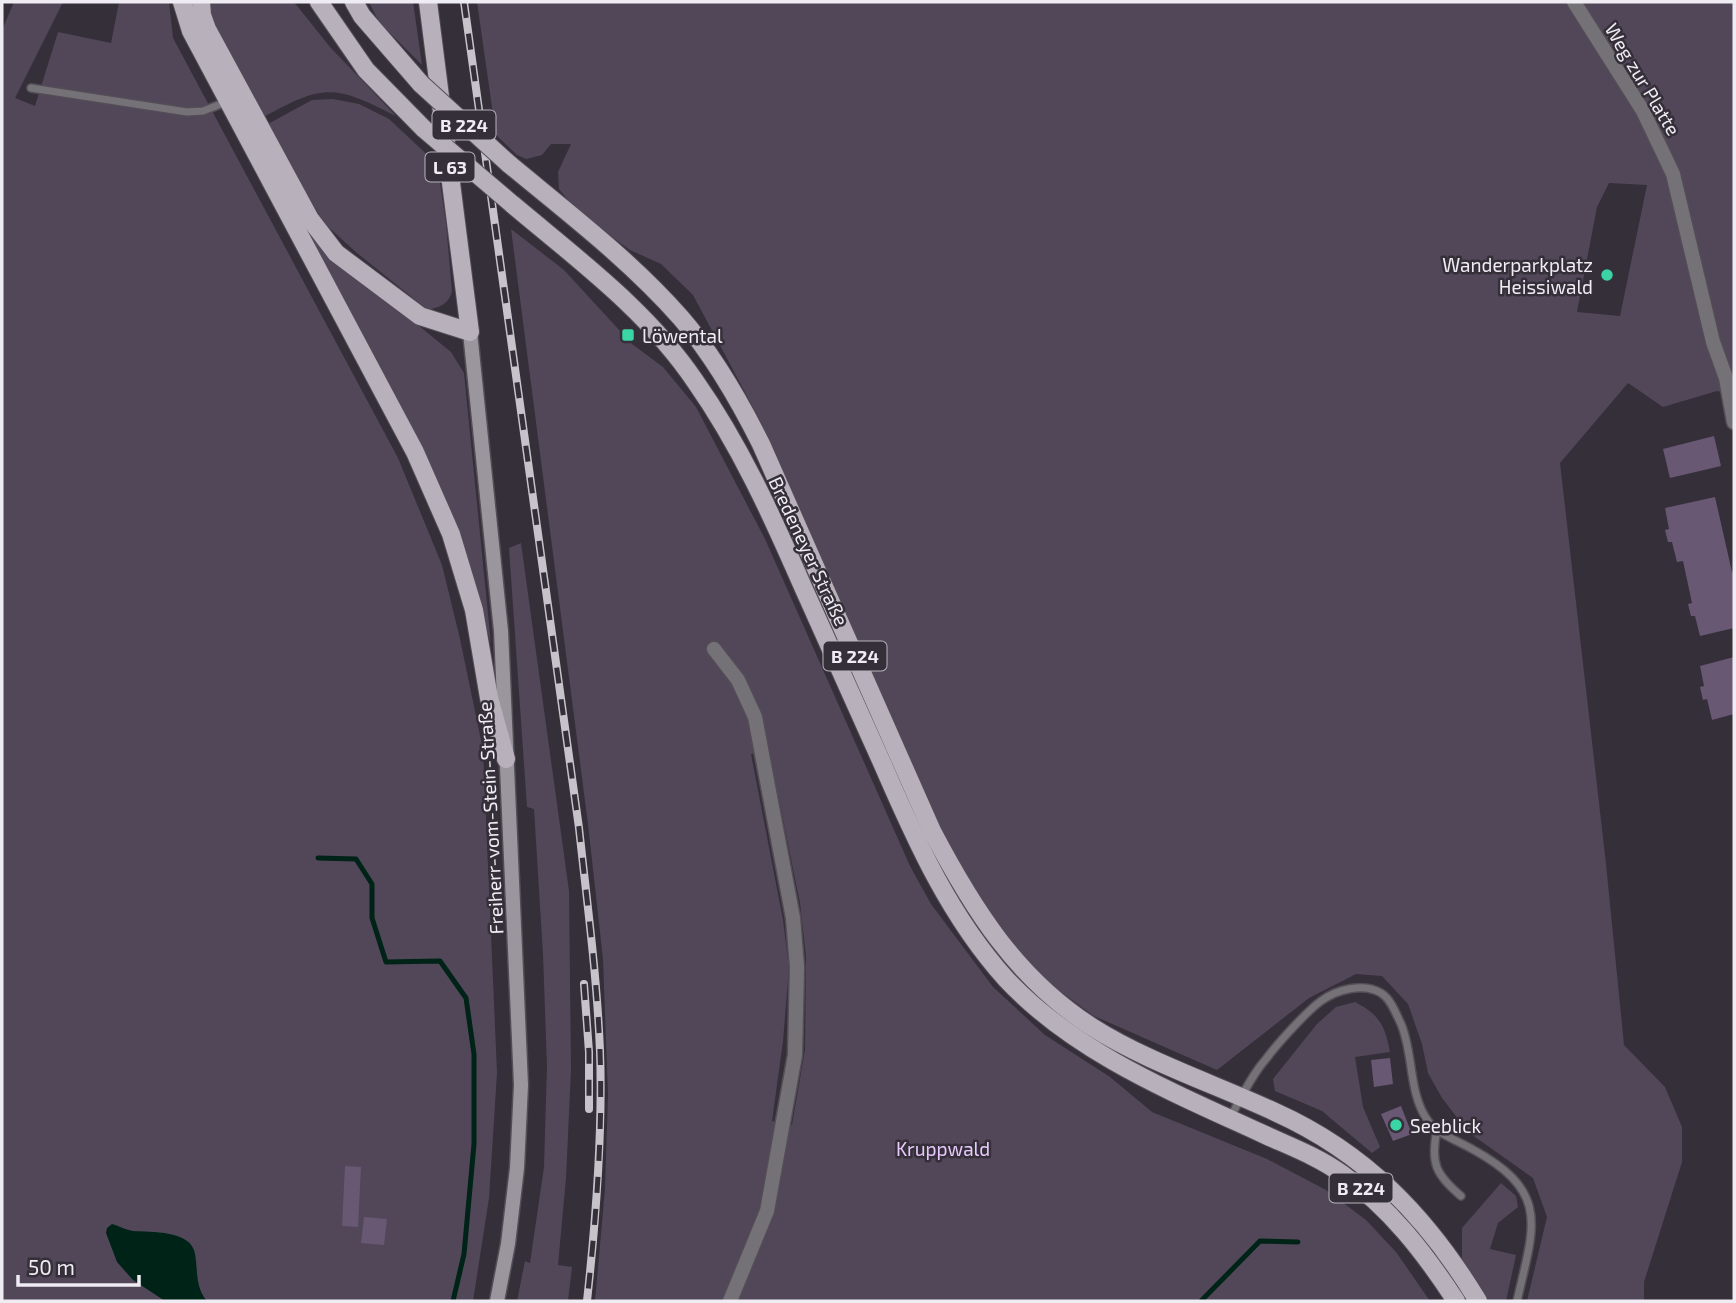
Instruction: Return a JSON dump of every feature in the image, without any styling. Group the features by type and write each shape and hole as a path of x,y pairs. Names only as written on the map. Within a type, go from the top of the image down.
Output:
{"main road":[{"path":"182,2 191,31 236,98 310,219 336,253 420,316 470,332"},
{"path":"201,2 207,29 236,98 415,452 451,534 474,610 489,698 506,758"},
{"name":"Bredeneyer Straße","path":"319,2 366,69 424,129 586,266 642,319 693,376 718,415 769,510 916,840 945,895 974,939 1007,979 1034,1005 1083,1042 1121,1065 1304,1152 1339,1172 1375,1199 1403,1227 1456,1301"},
{"name":"Bredeneyer Straße","path":"354,2 362,16 421,84 509,164 630,265 682,319 712,359 739,401 761,444 932,831 962,888 989,929 1019,966 1057,1001 1092,1027 1132,1048 1303,1125 1345,1152 1389,1185 1418,1216 1478,1301"},
{"name":"L 63","path":"428,2 470,332"},
{"name":"Freiherr-vom-Stein-Straße","path":"470,332 501,631 521,1085 517,1168 508,1244 497,1301"}],"street":[{"name":"Weg zur Platte","path":"1574,2 1643,111 1673,174 1713,342 1726,378 1734,422"},
{"path":"714,649 738,680 755,717 793,918 797,967 795,1055 767,1211 730,1301"}],"lane":[{"path":"31,88 187,111 203,111 236,98"},
{"path":"1230,1118 1265,1059 1321,1001 1357,987 1380,992 1389,1001 1402,1027 1416,1091 1427,1120 1437,1130 1499,1163 1517,1181 1529,1200 1532,1224 1517,1301"},
{"path":"1437,1130 1434,1161 1441,1178 1461,1196"}],"green space":[{"path":"14,2 63,2 15,98 35,106 58,32 111,43 119,2 169,2 173,38 398,458 442,565 483,750 497,1073 489,1198 473,1301 2,1301 2,30"},
{"path":"211,2 294,2 330,47 396,116 357,98 328,92 300,99 262,118 221,45 215,30"},
{"path":"369,2 413,2 422,65 379,22"},
{"path":"477,2 1734,2 1734,394 1717,391 1663,407 1628,383 1560,463 1624,1045 1665,1087 1682,1127 1682,1162 1644,1282 1644,1301 1527,1301 1547,1217 1533,1178 1468,1132 1442,1098 1428,1073 1422,1044 1408,1004 1382,976 1356,974 1309,998 1217,1070 1094,1016 1045,980 994,925 941,830 762,424 693,295 661,264 630,250 590,221 559,189 558,172 571,144 551,144 542,155 526,159 517,155 496,135","holes":["1609,183 1647,185 1620,316 1577,312 1597,207"]},
{"path":"333,99 359,104 389,119 437,164 452,292 440,306 428,310 325,224 266,125 312,100"},
{"path":"306,229 333,256 451,352 464,373 491,644 461,539 433,471"},
{"name":"Kruppwald","path":"511,229 564,270 632,344 663,367 696,407 765,539 910,866 931,904 993,987 1045,1035 1110,1077 1152,1112 1267,1159 1326,1190 1366,1220 1396,1252 1430,1301 595,1301 605,1189 608,1095 603,959","holes":["769,750 800,903 806,956 805,1050 792,1125 772,1121 789,968 783,920 751,754"]},
{"path":"521,543 569,891 571,1070 566,1178 558,1265 572,1267 568,1301 517,1301 525,1261 530,1263 544,1167 547,1066 534,809 527,807 509,548"},
{"path":"1355,1002 1380,1022 1390,1052 1355,1057 1363,1107 1380,1147 1372,1153 1322,1111 1275,1091 1273,1079 1317,1024 1336,1007"},
{"path":"1501,1183 1516,1196 1518,1207 1498,1223 1490,1249 1516,1255 1506,1301 1488,1301 1462,1261 1462,1228"}],"shaded area":[{"path":"112,1224 133,1231 179,1236 186,1240 195,1254 199,1284 207,1301 165,1301 133,1280 117,1262 106,1233"}],"building":[{"path":"1714,436 1721,466 1670,478 1663,449"},
{"path":"1715,497 1732,572 1734,571 1734,628 1700,636 1695,616 1691,616 1688,604 1692,603 1683,561 1677,562 1672,542 1668,542 1665,530 1669,529 1665,508"},
{"path":"1734,657 1734,714 1712,720 1707,699 1703,700 1700,687 1704,686 1700,666"},
{"path":"1390,1058 1393,1084 1374,1087 1371,1060"},
{"path":"1401,1106 1412,1134 1393,1141 1381,1114"},
{"path":"345,1166 361,1167 358,1227 342,1226"},
{"path":"364,1217 387,1219 384,1245 361,1243"}],"waterway":[{"path":"318,858 356,859 372,884 372,918 386,962 440,961 466,998 474,1054 474,1144 464,1254 453,1301"},
{"path":"1201,1301 1260,1241 1298,1242"}],"railway":[{"path":"464,2 579,828 594,967 600,1051 600,1145 587,1301"},
{"path":"584,984 589,1052 589,1109"}],"place":[{"name":"Wanderparkplatz Heissiwald","path":"1607,275"},
{"name":"Löwental","path":"628,335"},
{"name":"Seeblick","path":"1396,1125"}]}
